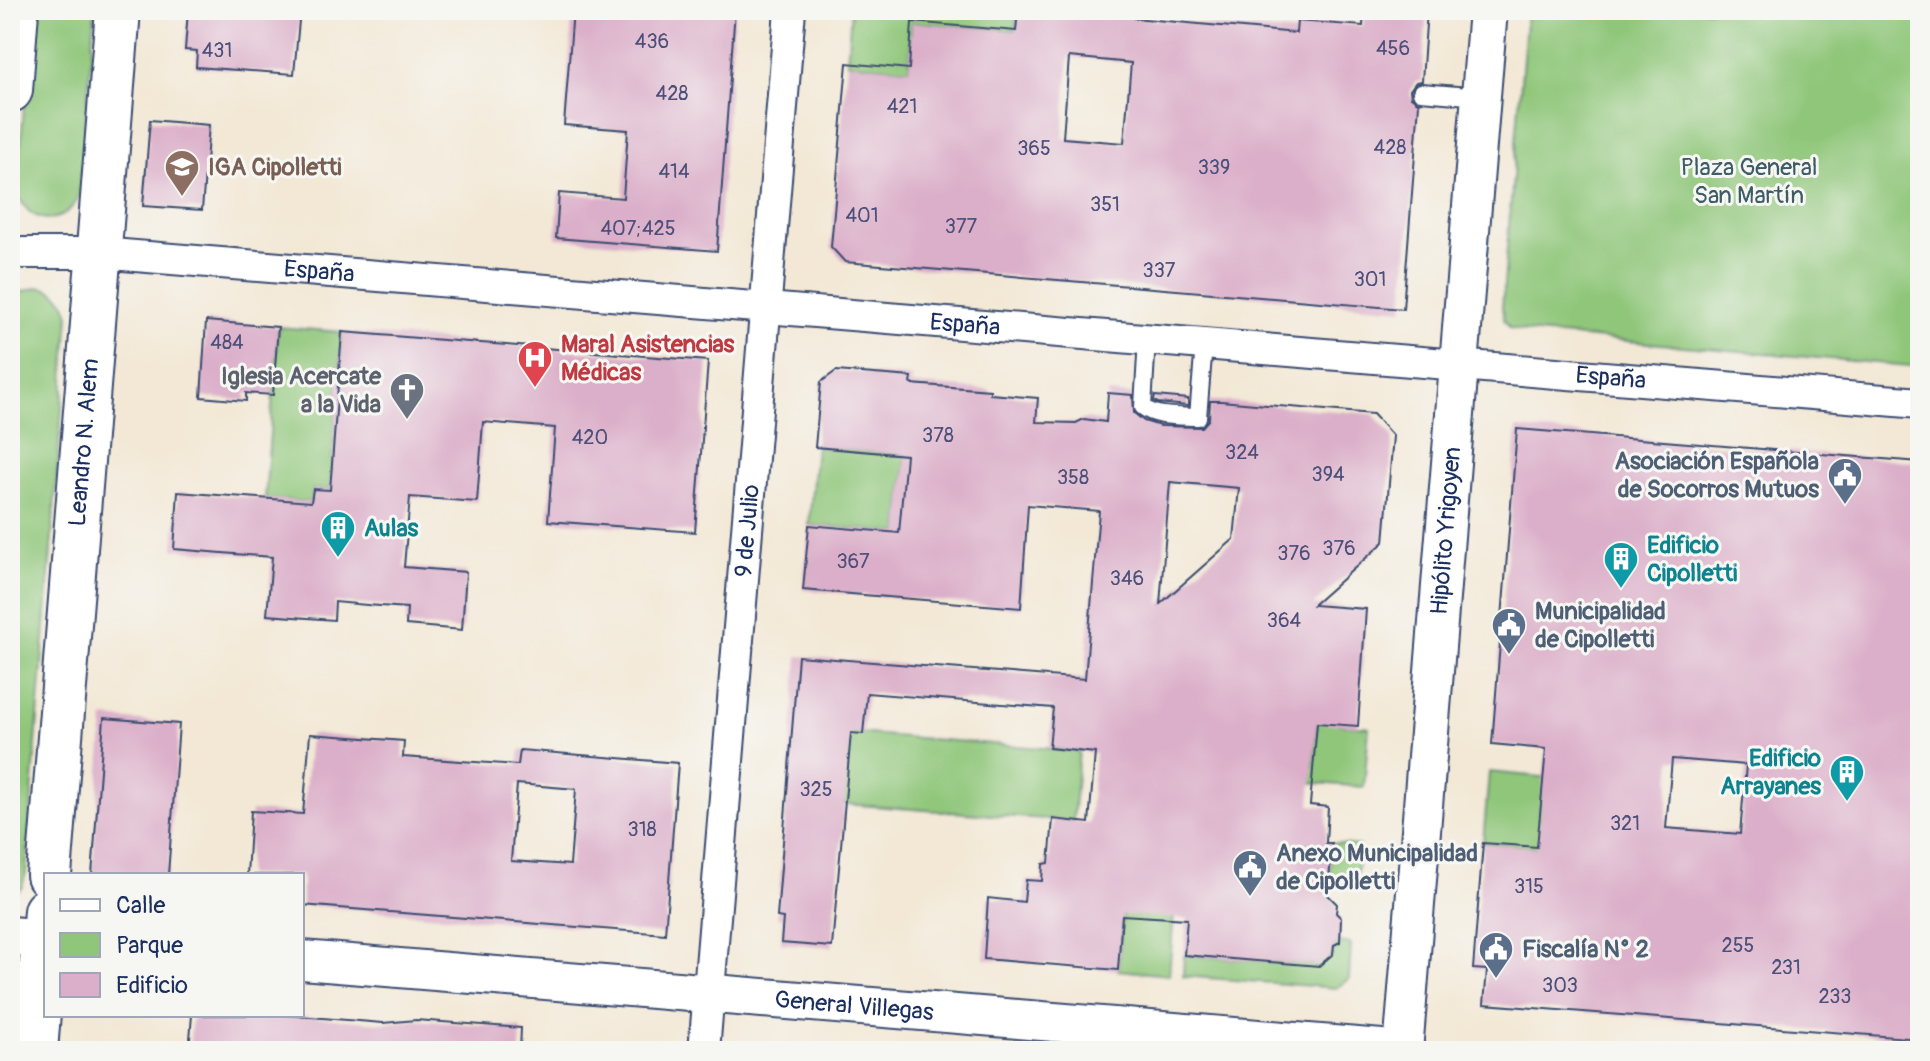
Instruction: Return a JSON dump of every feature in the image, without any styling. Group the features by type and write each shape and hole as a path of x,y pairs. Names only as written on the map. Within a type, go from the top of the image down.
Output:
{"main road":[{"path":"10,90 16,10"},
{"name":"Leandro N. Alem","path":"49,873 118,10"},
{"path":"35,1051 36,931"}],"street":[{"name":"9 de Julio","path":"704,1051 790,10"},
{"name":"Hipólito Yrigoyen","path":"1404,1051 1488,10"},
{"name":"España","path":"10,253 99,253 1920,403"},
{"name":"General Villegas","path":"304,960 1404,1051"}],"lane":[{"path":"1421,92 1481,97"},
{"path":"1147,339 1143,407 1150,413 1198,417 1204,344"}],"green space":[{"path":"32,10 95,10 79,195 65,214 46,219 29,211 17,190"},
{"path":"851,10 1017,10 1016,31 912,22 909,69 847,63"},
{"name":"Plaza General San Martín","path":"1527,10 1920,10 1920,367 1536,333 1510,328 1504,320 1502,308"},
{"path":"40,287 60,297 69,316 26,873 22,887 10,898 10,304 21,292"},
{"path":"278,327 342,332 330,490 313,489 311,502 265,499"},
{"path":"816,447 906,455 899,533 809,525"},
{"path":"1319,699 1338,724 1369,727 1364,787 1279,780 1279,765 1313,767"},
{"path":"793,728 1079,751 1073,821 844,804"},
{"path":"1489,772 1637,786 1582,851 1483,843"},
{"path":"1332,843 1359,846 1356,886 1329,884"},
{"path":"1127,860 1178,864 1169,975 1118,970"},
{"path":"1340,942 1351,944 1349,979 1336,988 1183,976 1184,955 1312,965 1333,955 1334,945"}],"building":[{"path":"188,10 300,10 294,74 196,67 197,51 185,50"},
{"path":"573,10 735,10 717,251 556,238 559,193 623,198 628,130 564,125"},
{"path":"1018,10 1135,10 1134,18 1296,33 1297,21 1363,26 1364,10 1427,10 1422,81 1416,82 1410,90 1411,97 1419,103 1403,309 845,262 831,247 847,63 909,69 912,22 1016,31","holes":["1069,57 1131,63 1124,143 1063,138"]},
{"path":"150,120 209,125 202,210 143,206"},
{"path":"206,321 278,327 273,395 246,393 246,401 201,397"},
{"path":"342,332 708,361 695,532 548,521 555,428 483,422 477,502 410,497 404,567 466,572 462,630 406,625 407,608 335,602 334,620 267,615 272,557 174,549 178,492 311,502 313,489 330,490"},
{"path":"836,371 912,377 911,384 990,390 990,394 1038,398 1036,422 1076,423 1084,419 1106,422 1108,393 1133,395 1134,413 1144,421 1160,426 1202,427 1209,419 1210,401 1373,414 1393,436 1384,542 1313,605 1366,609 1358,726 1317,723 1310,805 1328,807 1326,843 1332,843 1328,895 1337,904 1336,913 1341,918 1340,942 1334,945 1333,954 1319,966 1184,955 1187,919 1122,915 1118,970 984,959 988,898 1024,902 1026,880 1042,881 1043,864 1049,863 1053,819 1089,823 1095,753 1049,748 1053,708 867,693 863,734 851,733 832,947 781,943 783,918 777,917 798,656 1085,679 1099,511 1028,505 1021,608 803,590 809,525 899,533 906,455 815,447 821,382","holes":["1170,482 1239,488 1234,539 1160,604"]},
{"path":"1155,396 1188,399 1188,406 1158,403 1154,401"},
{"path":"1517,429 1920,462 1920,1039 1484,1004 1487,970 1473,969 1483,843 1537,847 1546,749 1492,744","holes":["1672,759 1746,765 1740,834 1666,828"]},
{"path":"104,718 179,724 168,873 92,873"},
{"path":"310,734 404,741 403,757 518,765 520,750 678,763 665,934 304,905 304,873 247,873 251,811 303,814","holes":["517,784 576,789 570,865 511,861"]},
{"path":"304,1016 383,1023 416,1020 521,1028 520,1051 189,1051 192,1017"}],"place":[{"name":"IGA Cipolletti","path":"182,198"},
{"name":"Maral Asistencias Médicas","path":"535,389"},
{"name":"Iglesia Acercate a la Vida","path":"407,421"},
{"name":"Asociación Española de Socorros Mutuos","path":"1845,506"},
{"name":"Aulas","path":"338,559"},
{"name":"Edificio Cipolletti","path":"1621,590"},
{"name":"Municipalidad de Cipolletti","path":"1509,656"},
{"name":"Edificio Arrayanes","path":"1847,803"},
{"name":"Anexo Municipalidad de Cipolletti","path":"1250,898"},
{"name":"Fiscalía N° 2","path":"1496,980"}]}
